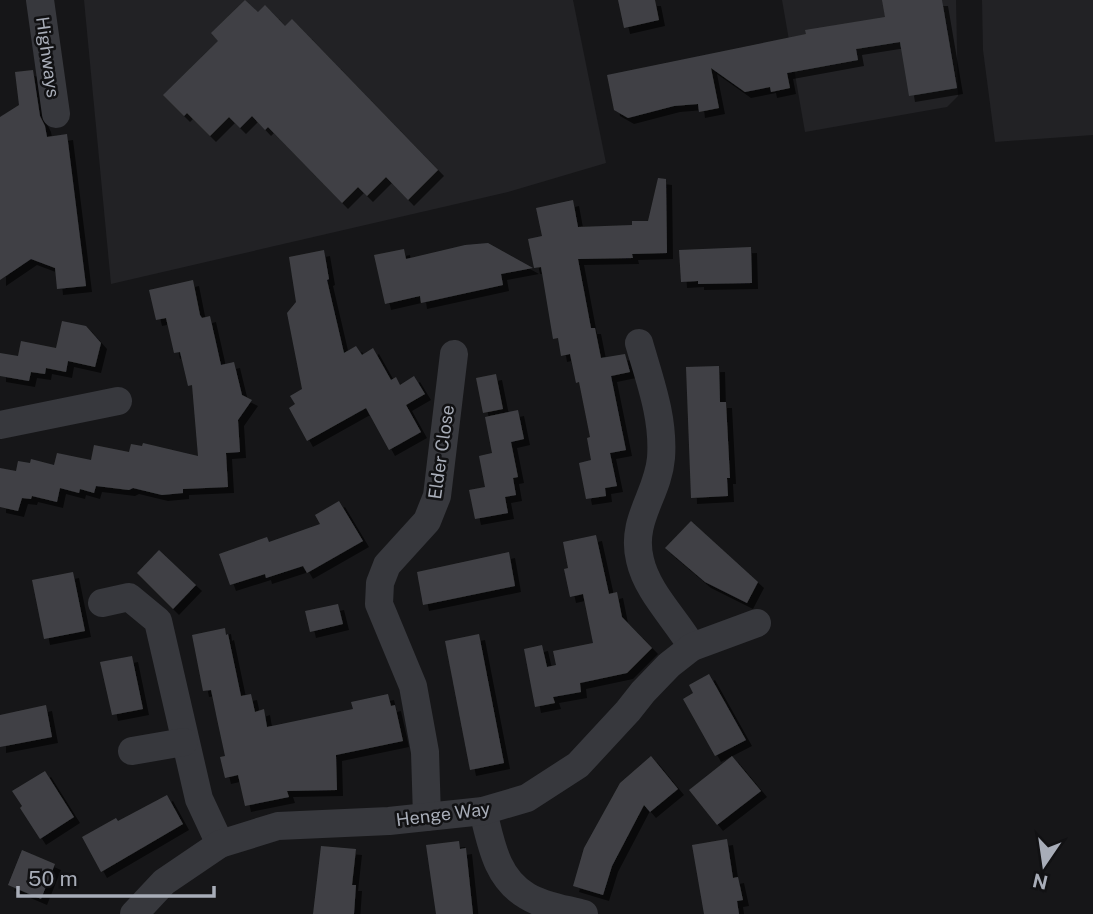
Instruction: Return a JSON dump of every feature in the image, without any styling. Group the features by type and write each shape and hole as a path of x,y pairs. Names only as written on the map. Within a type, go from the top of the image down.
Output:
{"street":[{"name":"Highways","path":"40,0 56,114"},
{"path":"639,343 662,426 661,459 656,486 644,510 636,536 640,562 655,593 692,647"},
{"name":"Elder Close","path":"427,817 425,752 413,685 379,604 380,583 387,565 427,521 437,496 454,354"},
{"path":"0,425 118,401"},
{"path":"102,603 130,597 158,621 199,799 220,844"},
{"name":"Henge Way","path":"134,914 164,882 220,844 278,826 483,811 527,798 578,765 669,665 692,647 757,623"},
{"path":"132,751 184,742"},
{"path":"483,811 494,856 522,905 584,914"}],"shaded area":[{"path":"84,0 573,0 606,163 508,192 111,284"},
{"path":"782,0 956,0 958,96 947,107 805,132"},
{"path":"982,0 1093,0 1093,135 995,142 983,50"}],"building":[{"path":"245,0 258,12 265,5 285,26 292,19 438,170 408,200 386,177 367,196 358,187 342,203 268,127 265,130 252,116 240,128 229,117 210,136 187,113 184,116 163,95 218,41 211,33"},
{"path":"618,0 655,0 659,20 624,28"},
{"path":"882,0 942,0 957,88 909,96 900,42 856,49 858,60 787,73 790,88 771,92 770,87 745,92 711,68 719,108 699,112 698,104 674,106 628,118 614,110 607,75 806,34 805,30 885,17"},
{"path":"33,70 40,116 47,137 67,134 86,286 57,289 55,268 31,259 0,280 0,117 19,105 15,72"},
{"path":"658,178 666,179 667,253 632,254 633,258 578,259 591,328 595,328 601,358 625,354 630,372 611,376 626,450 610,453 617,486 605,488 606,496 586,499 579,463 591,460 587,438 590,437 579,382 576,383 570,354 561,356 558,338 553,339 541,267 534,268 528,239 542,236 536,208 573,200 578,227 632,225 632,221 648,221"},
{"path":"488,243 533,268 501,274 503,285 421,303 420,296 385,304 374,255 404,249 406,259 465,245"},
{"path":"751,247 752,283 681,282 679,250"},
{"path":"324,250 327,280 344,353 356,346 362,355 373,348 391,380 396,377 400,385 414,376 425,394 406,405 421,432 389,450 366,408 307,441 289,408 295,404 290,396 302,389 287,313 296,302 289,257"},
{"path":"193,280 200,315 202,318 210,316 221,365 234,362 242,395 252,400 238,420 240,452 226,453 228,487 183,489 183,493 162,495 133,488 129,490 96,486 94,493 80,489 79,493 60,488 57,502 32,496 31,499 22,498 18,511 0,507 0,468 16,471 18,461 30,463 31,459 54,465 57,453 91,460 94,445 129,452 131,444 142,446 143,443 198,456 192,385 188,386 180,352 174,353 166,318 156,320 149,290"},
{"path":"62,321 86,326 101,343 95,367 68,361 66,372 46,368 45,374 31,372 29,381 0,376 0,353 18,356 21,341 56,348"},
{"path":"719,366 720,402 726,402 730,478 727,478 728,496 691,498 686,367"},
{"path":"496,374 503,409 483,413 476,378"},
{"path":"518,410 524,439 511,442 518,477 513,478 516,495 505,497 508,513 475,519 469,490 485,487 479,456 492,453 485,417"},
{"path":"339,501 363,541 307,573 303,566 266,578 265,574 230,585 219,554 267,537 269,542 320,524 315,515"},
{"path":"691,521 758,582 747,603 705,582 665,548"},
{"path":"596,535 609,594 617,592 622,617 652,648 627,673 580,683 581,692 553,697 555,703 535,707 524,649 542,645 547,667 556,665 553,651 593,643 583,594 570,597 564,569 568,568 563,542"},
{"path":"159,550 196,585 173,609 137,573"},
{"path":"509,552 515,586 423,605 417,572"},
{"path":"73,572 85,631 44,639 32,580"},
{"path":"338,604 343,624 310,632 305,611"},
{"path":"225,628 241,696 251,694 255,712 264,709 267,727 353,709 351,702 388,694 391,706 395,705 403,741 336,755 337,790 287,791 289,797 245,806 238,775 225,778 220,757 225,756 211,690 203,691 192,635"},
{"path":"479,634 504,763 470,770 445,641"},
{"path":"132,656 143,709 112,715 100,662"},
{"path":"709,674 746,740 715,756 683,699 693,693 689,685"},
{"path":"46,705 52,737 0,747 0,715"},
{"path":"651,756 678,789 650,812 644,805 612,866 603,895 573,886 584,848 620,783"},
{"path":"732,756 761,791 717,825 689,790"},
{"path":"45,771 74,817 40,839 12,791"},
{"path":"167,795 183,824 101,872 82,837"},
{"path":"727,839 733,878 738,877 743,900 737,901 739,914 704,914 692,845"},
{"path":"459,841 460,849 466,848 473,914 436,914 426,845"},
{"path":"321,846 356,849 352,885 356,885 354,914 313,914"},
{"path":"22,850 55,864 41,899 8,885"}]}
